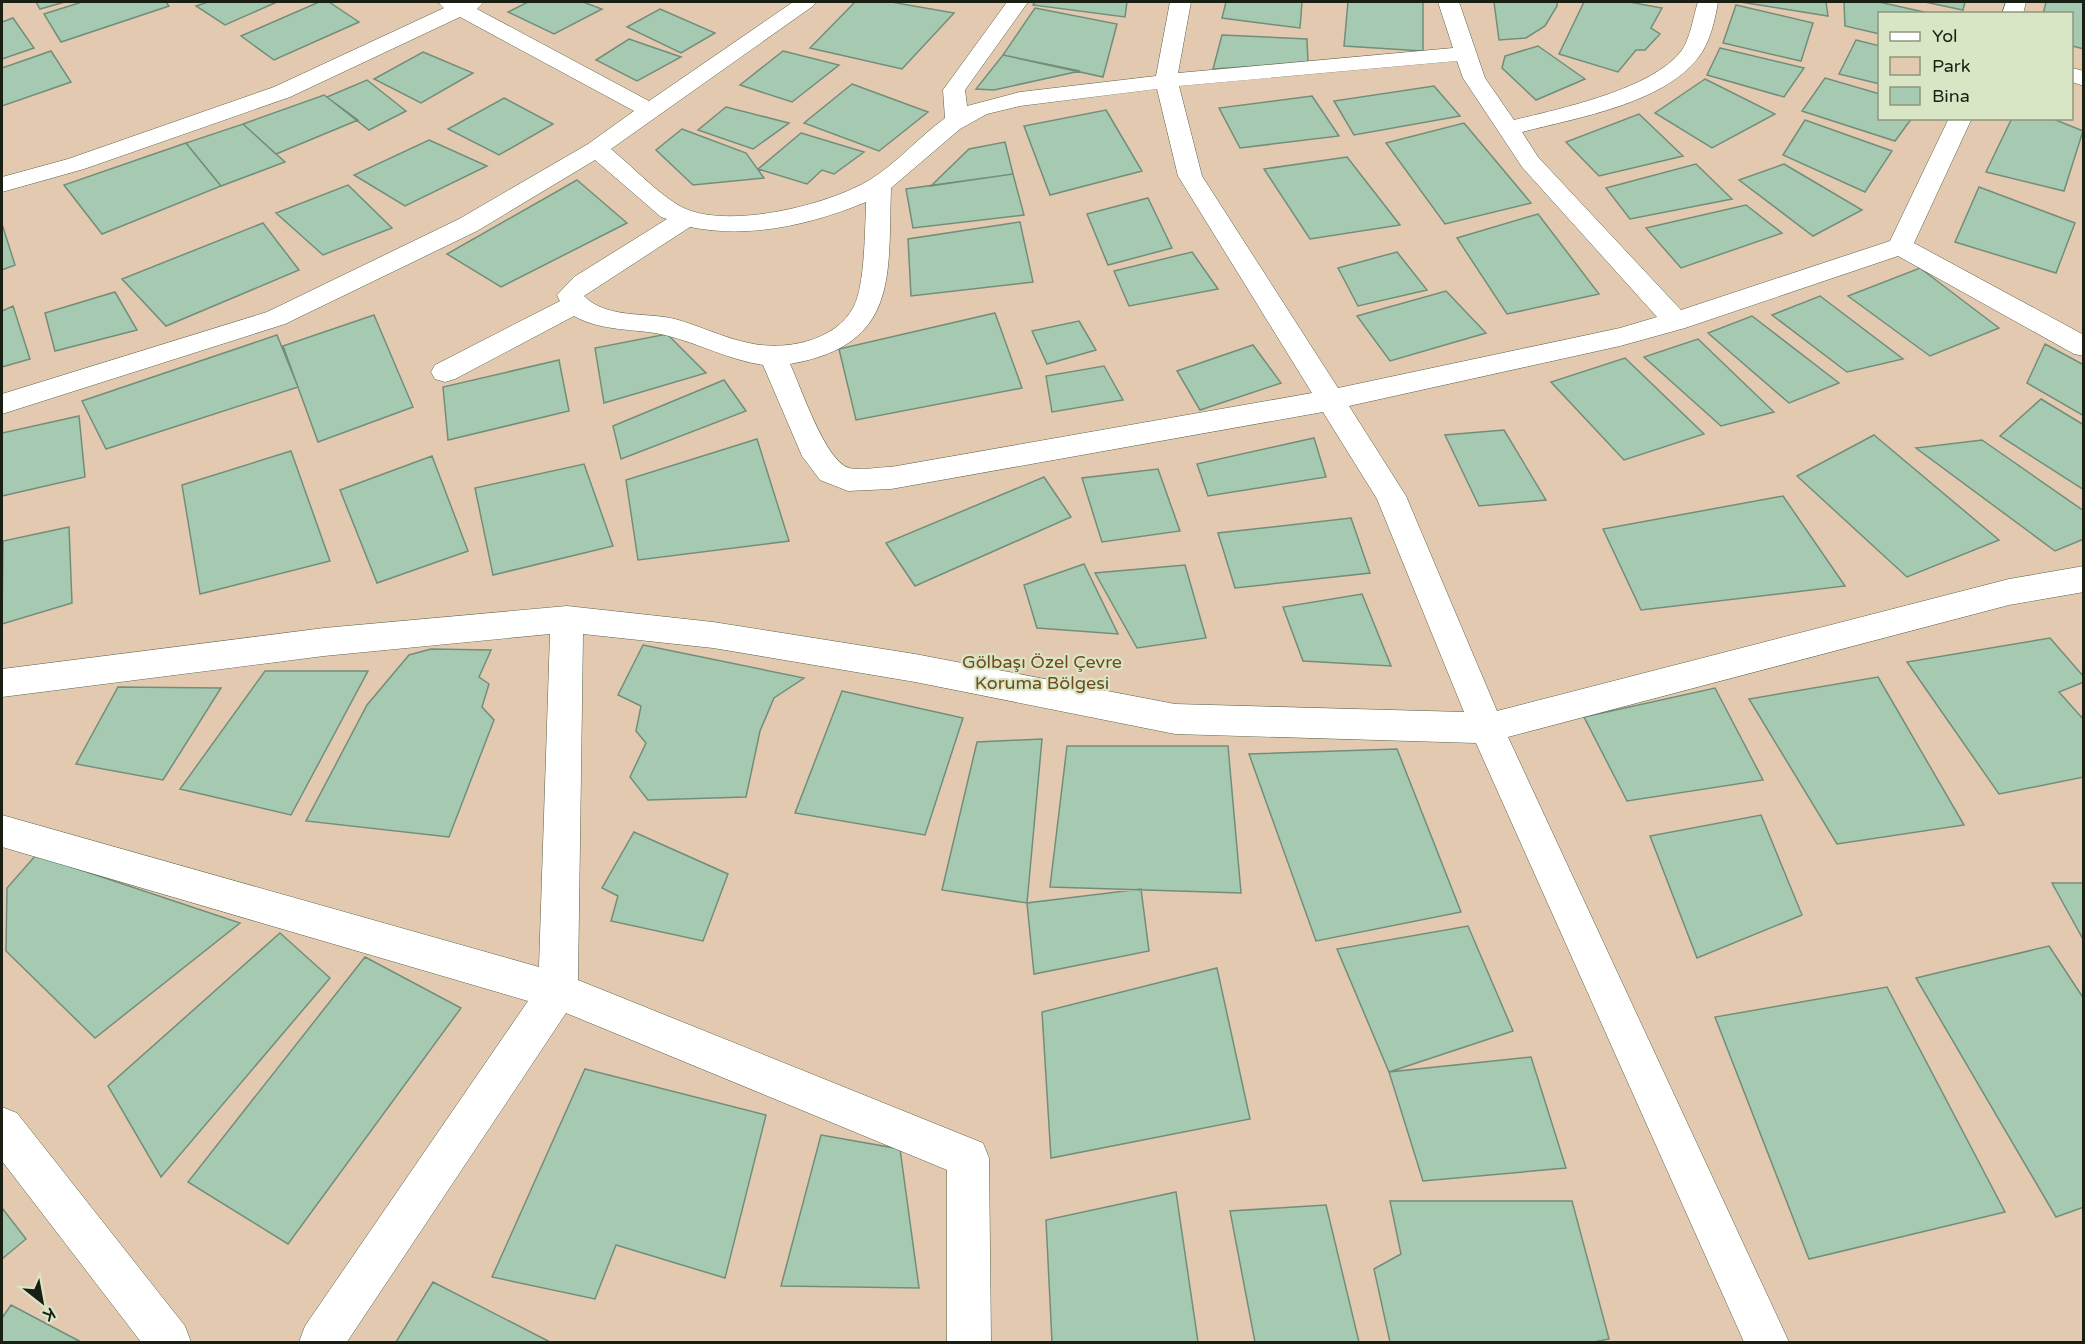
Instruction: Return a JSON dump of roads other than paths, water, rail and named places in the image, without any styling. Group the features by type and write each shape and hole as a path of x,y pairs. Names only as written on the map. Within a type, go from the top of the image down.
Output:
{"street":[{"path":"2,404 276,318 468,225 596,149 806,2"},
{"path":"956,118 954,90 1017,2"},
{"path":"1180,2 1166,80 1190,176 1391,496 1487,728 1767,1342"},
{"path":"1449,2 1474,78 1530,162 1676,321"},
{"path":"1508,129 1583,109 1647,85 1670,72 1689,55 1699,34 1708,2"},
{"path":"2,185 76,164 282,92 462,4 651,111"},
{"path":"596,149 670,211 684,219 706,223 788,219 854,199 879,185 956,118 995,103 1166,80 1465,54"},
{"path":"773,356 817,456 830,472 848,480 891,478 1331,400 1620,337 1676,321 1900,246 1960,120"},
{"path":"684,219 583,283 570,295 575,304 590,314 660,325 733,348 773,356 814,351 833,341 852,326 867,309 877,239 879,185"},
{"path":"1900,246 2084,347"},
{"path":"445,372 575,304"},
{"path":"2,682 324,642 567,619 713,635 915,668 1175,719 1487,728 2009,592 2084,579"},
{"path":"321,1342 558,991 567,619"},
{"path":"2,831 558,991 968,1158 969,1342"},
{"path":"2,1128 169,1342"}],"park label":[{"name":"Gölbaşı Özel Çevre Koruma Bölgesi","path":"1042,672"}]}
